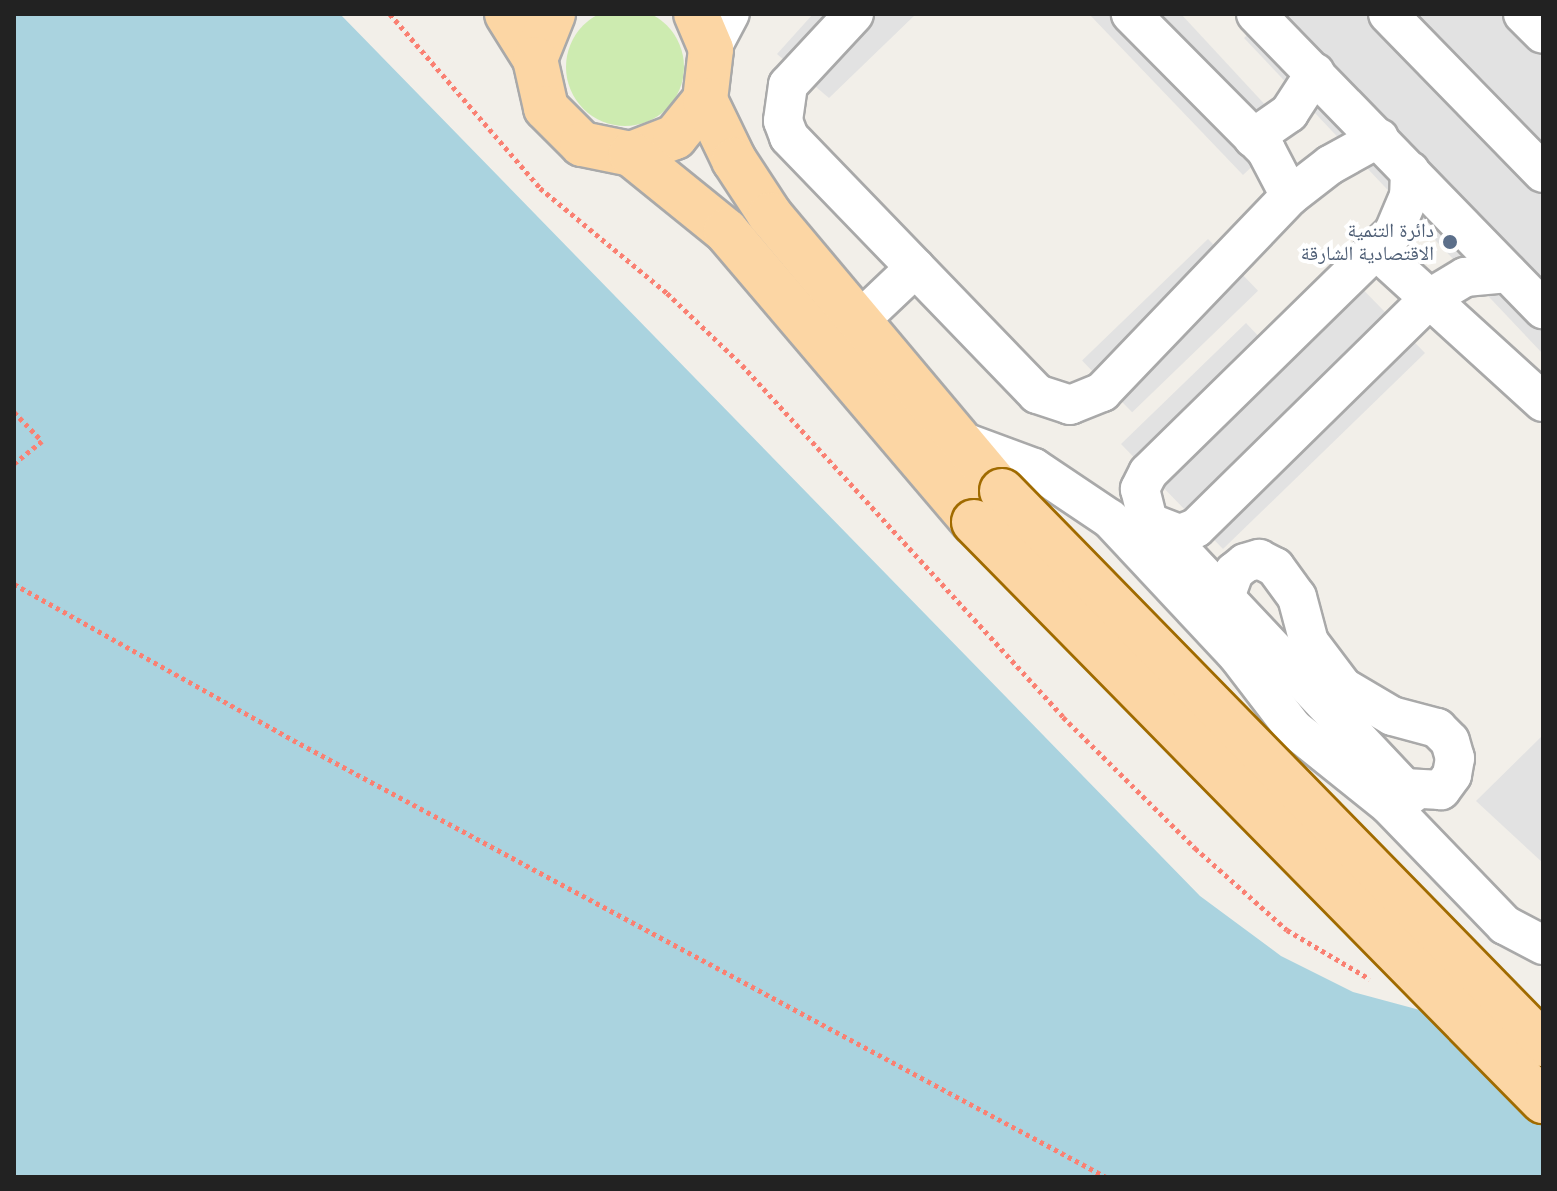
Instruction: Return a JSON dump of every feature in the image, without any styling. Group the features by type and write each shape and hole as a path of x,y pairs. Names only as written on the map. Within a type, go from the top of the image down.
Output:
{"main road":[{"path":"507,14 535,59 539,93 556,123 582,144 631,154 726,231 988,506 1543,1101"},
{"path":"535,59 553,14"},
{"path":"712,26 705,100 751,188 956,439 988,506 1543,1044"},
{"path":"631,154 675,137 705,100"}],"street":[{"path":"854,14 788,85 783,121 800,152 1037,394 1070,405 1102,392 1290,196 1330,165 1379,138"},
{"path":"1131,14 1276,164 1290,196"},
{"path":"1256,14 1543,309"},
{"path":"1388,14 1539,164"},
{"path":"1523,14 1543,34"},
{"path":"1253,138 1289,113 1315,73"},
{"path":"1410,171 1403,217 1376,250 1148,473 1140,489 1140,507 1148,522 1163,532 1478,866"},
{"path":"1376,250 1543,402"},
{"path":"858,322 915,268"},
{"path":"1163,532 1196,528 1430,298 1465,277 1508,273"},
{"path":"956,439 1034,468 1110,519 1238,656 1293,728 1389,805 1505,925 1543,945"},
{"path":"1225,597 1234,572 1245,563 1259,559 1275,567 1297,597 1309,642 1343,687 1392,716 1437,728 1450,741 1455,758 1452,775 1441,790 1404,788"},
{"path":"1293,728 1321,700"}],"path":[{"path":"390,14 540,188 732,355 1063,717 1239,891 1287,930 1378,984"},
{"path":"14,412 42,441 14,464"},
{"path":"14,584 293,740 1106,1177"}],"green space":[{"path":"625,8 658,18 674,34 684,67 674,100 658,116 625,126 592,116 576,100 566,67 576,34 592,18"}],"shaded area":[{"path":"813,14 916,14 829,98 777,54"},
{"path":"1089,14 1181,14 1269,109 1260,159 1243,175"},
{"path":"1270,14 1543,14 1543,354 1244,38"},
{"path":"1208,239 1258,291 1132,412 1082,361"},
{"path":"1341,267 1425,353 1223,549 1121,444 1246,323 1263,341"},
{"path":"1543,735 1543,863 1476,801"}],"water":[{"path":"14,14 340,14 1200,896 1281,956 1353,992 1442,1016 1543,1022 1543,1177 14,1177"}],"place":[{"name":"دائرة التنمية الاقتصادية الشارقة","path":"1450,242"}]}
